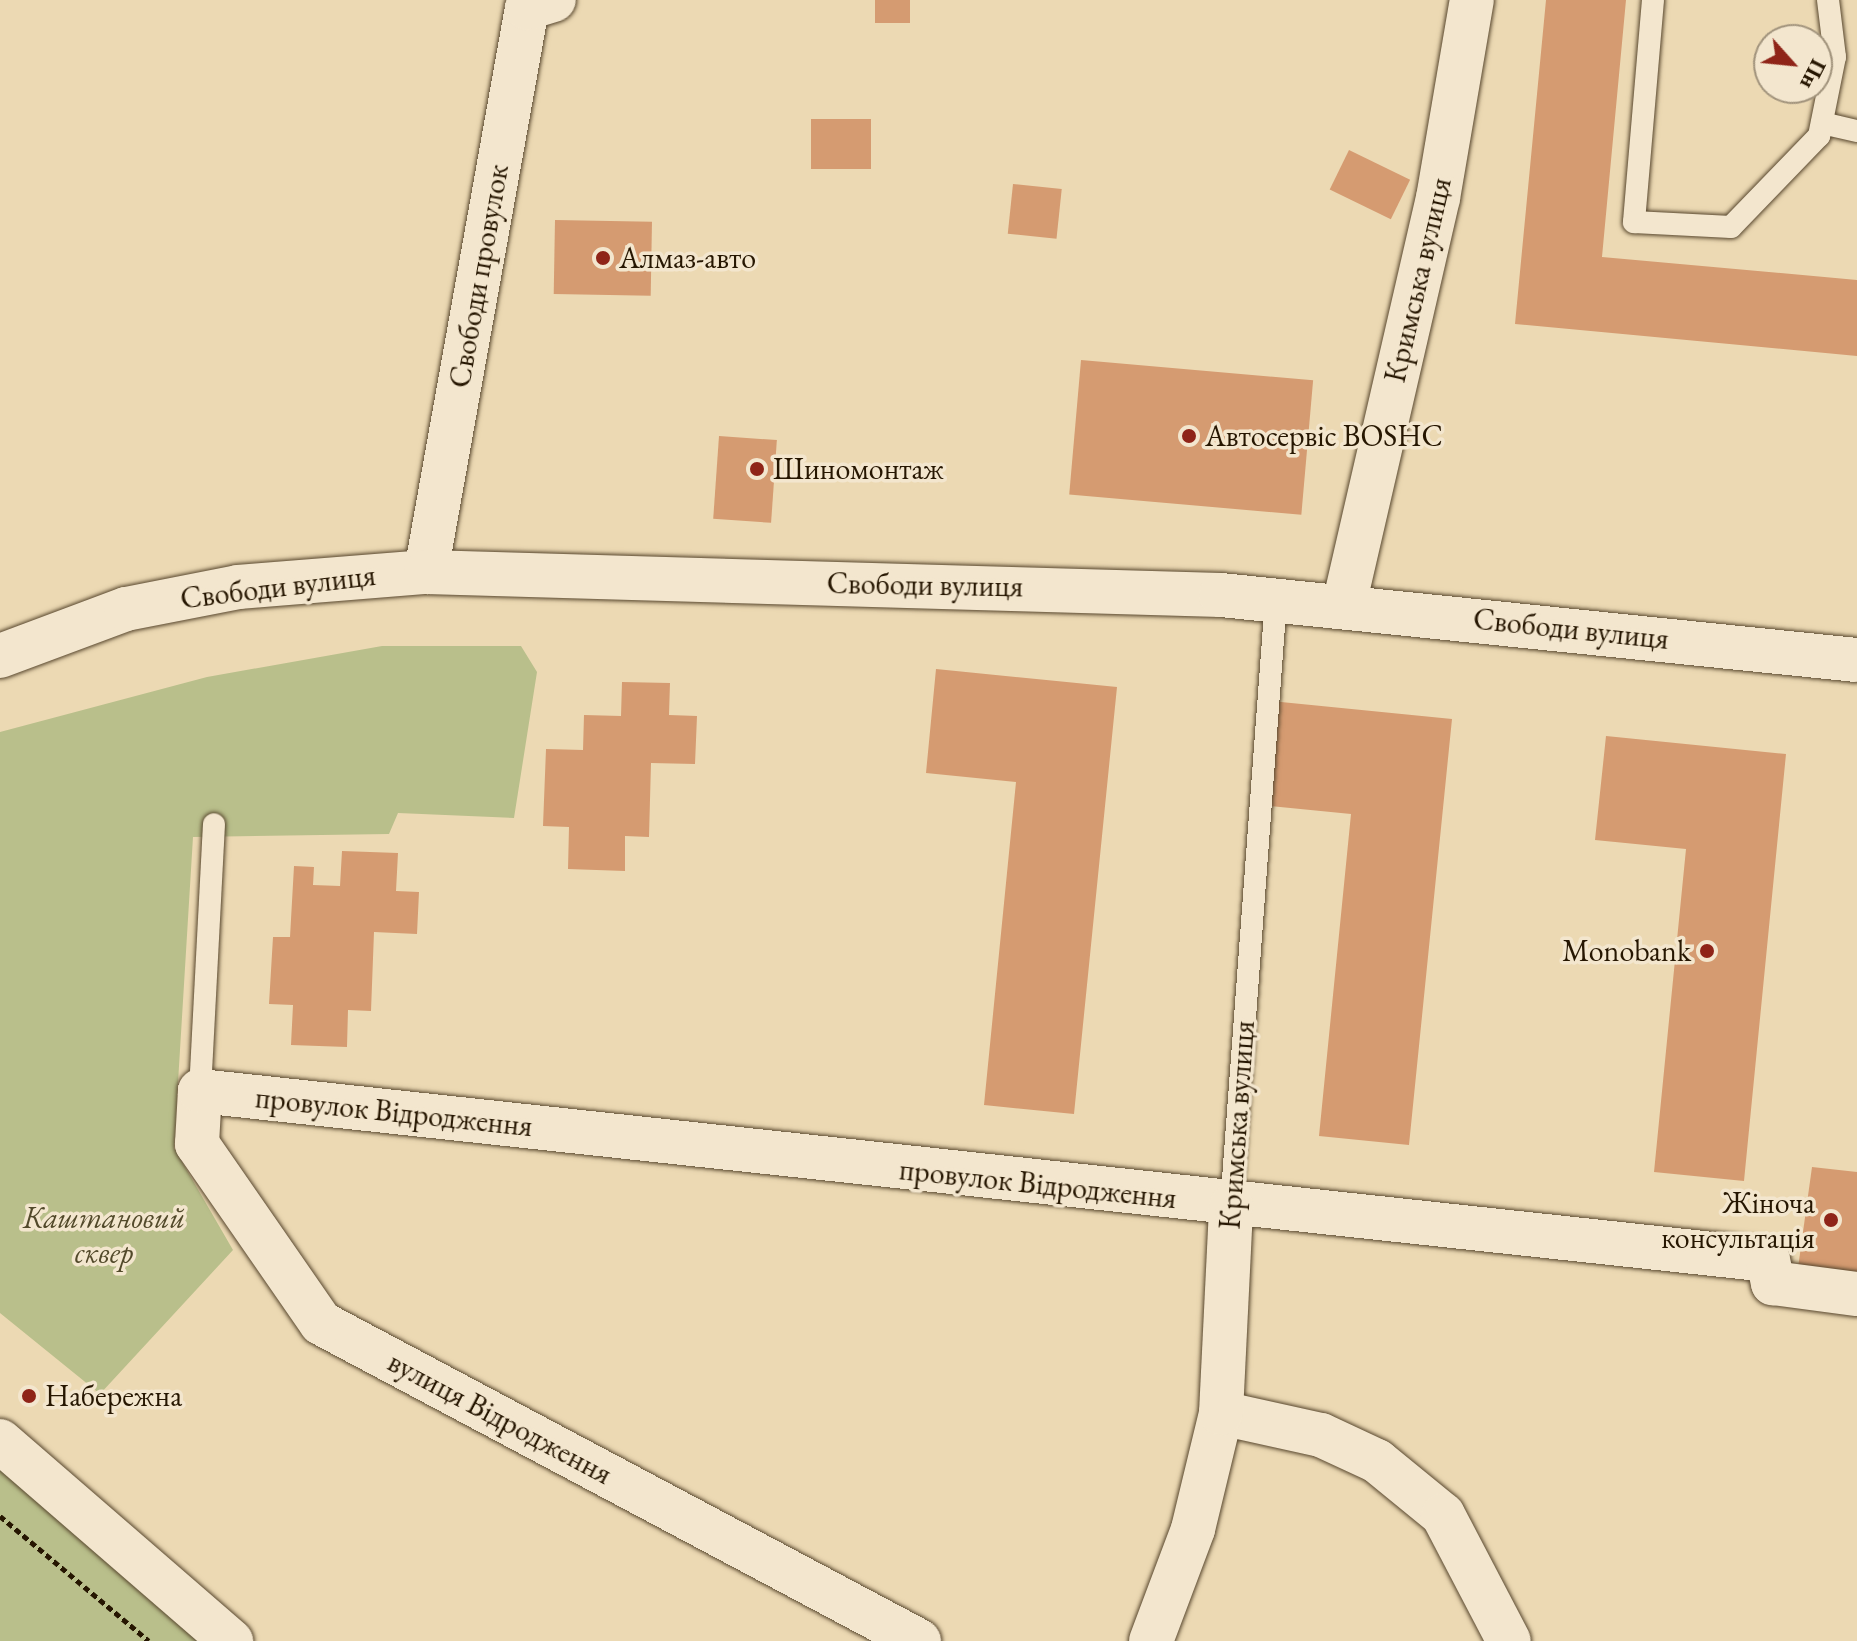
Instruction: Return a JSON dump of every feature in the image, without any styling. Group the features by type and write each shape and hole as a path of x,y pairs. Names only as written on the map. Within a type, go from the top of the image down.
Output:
{"street":[{"name":"Кримська вулиця","path":"1344,605 1438,198 1472,0"},
{"name":"Свободи провулок","path":"426,572 533,3"},
{"name":"Свободи вулиця","path":"0,656 126,609 238,587 426,572 1276,599 1857,660"},
{"name":"провулок Відродження","path":"200,1091 1231,1206 1768,1260 1773,1283 1857,1294"},
{"name":"вулиця Відродження","path":"200,1091 197,1144 321,1323 919,1641"},
{"name":"Кримська вулиця","path":"1151,1641 1193,1529 1221,1413 1231,1206"},
{"path":"1221,1413 1321,1435 1377,1461 1443,1515 1509,1641"},
{"path":"0,1441 231,1641"}],"lane":[{"path":"1653,0 1634,222 1731,227 1819,136 1835,57 1828,0"},
{"path":"1822,123 1857,131"},
{"name":"Кримська вулиця","path":"1231,1206 1276,599"},
{"path":"200,1091 214,824"}],"path":[{"path":"0,1516 149,1641"}],"green space":[{"name":"Каштановий сквер","path":"382,646 521,646 537,672 514,818 398,813 389,834 193,837 174,1148 233,1250 100,1394 0,1313 0,732 207,677"},
{"path":"0,1466 200,1641 0,1641"}],"building":[{"path":"875,0 910,0 910,23 875,23"},
{"path":"1546,0 1626,0 1602,257 1857,280 1857,356 1515,324"},
{"path":"811,119 871,119 871,169 811,169"},
{"path":"1349,150 1410,180 1391,219 1330,190"},
{"path":"1013,184 1062,189 1057,239 1008,234"},
{"name":"Алмаз-авто","path":"555,220 652,222 651,296 554,294"},
{"name":"Автосервіс BOSHC","path":"1081,360 1313,380 1301,515 1069,494"},
{"path":"719,436 777,440 771,523 713,519"},
{"path":"936,669 1117,687 1074,1114 984,1105 1016,782 926,773"},
{"path":"622,682 670,683 669,715 697,716 695,764 651,763 649,837 625,836 625,871 568,869 569,827 543,826 546,749 583,750 584,715 621,716"},
{"path":"1271,701 1452,719 1409,1145 1319,1136 1351,814 1261,805"},
{"path":"1606,736 1786,754 1744,1181 1654,1172 1686,849 1595,840"},
{"path":"342,851 398,853 396,891 419,892 417,934 374,932 371,1011 348,1010 347,1047 291,1045 293,1005 269,1004 273,937 290,937 294,866 314,867 313,885 340,886"},
{"name":"Жіноча консультація","path":"1812,1167 1857,1172 1857,1275 1798,1268"}],"place":[{"name":"Алмаз-авто","path":"603,258"},
{"name":"Автосервіс BOSHC","path":"1189,436"},
{"name":"Шиномонтаж","path":"757,469"},
{"name":"Monobank","path":"1707,951"},
{"name":"Жіноча консультація","path":"1831,1220"},
{"name":"Набережна","path":"29,1396"}]}
